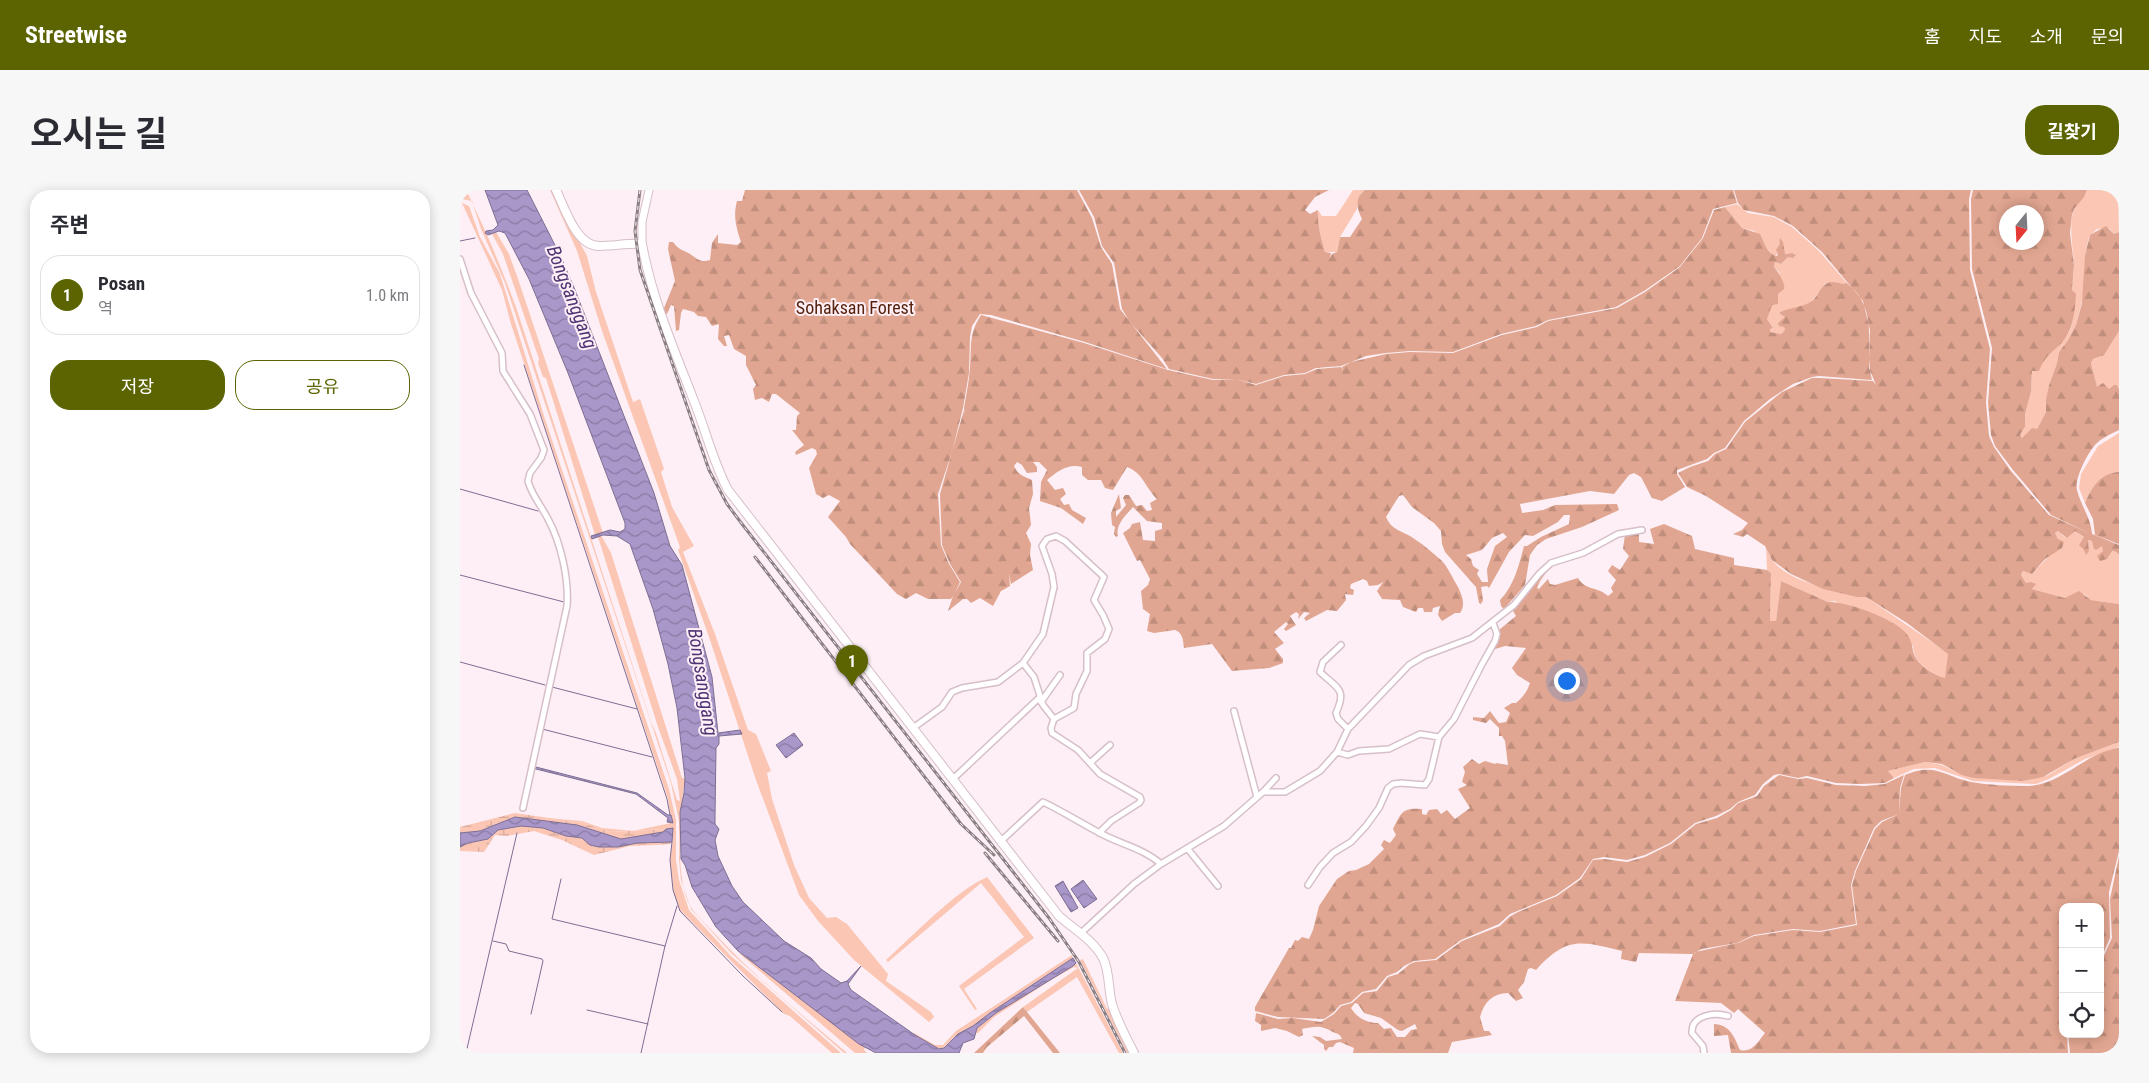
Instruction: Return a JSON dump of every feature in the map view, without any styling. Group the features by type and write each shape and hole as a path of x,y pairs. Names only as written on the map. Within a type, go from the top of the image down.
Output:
{"main road":[{"path":"556,190 579,236 585,242 598,246 642,244 648,276 672,347 695,402 720,475 728,490 1059,916 1081,933 1097,950 1106,968 1112,1003 1134,1053"}],"street":[{"path":"642,244 642,222 649,190"},
{"path":"460,259 471,293 502,353 503,371 530,414 544,450 541,458 530,473 528,481 561,550 567,597 567,606 522,808"},
{"path":"1264,792 1285,792 1320,771 1337,752 1348,729 1409,665 1424,656 1472,638 1493,623 1514,605 1538,574 1551,563 1583,553 1618,534 1642,530"},
{"path":"913,728 942,708 952,692 962,688 998,682 1023,663 1043,634 1054,587 1052,574 1042,546 1047,539 1056,536 1060,537 1104,577 1094,600 1109,629 1105,639 1087,653 1087,671 1076,694 1074,708 1054,719"},
{"path":"1308,885 1320,867 1333,853 1351,842 1366,826 1379,808 1388,788 1393,784 1401,783 1425,785 1429,779 1438,737 1454,719 1480,666 1496,641 1497,634 1493,623"},
{"path":"1341,645 1323,662 1320,672 1341,692 1342,699 1336,713 1338,719 1348,729"},
{"path":"1023,663 1034,677 1040,700 1054,719 1052,733 1078,750 1100,774 1130,790 1141,800 1104,826 1099,833"},
{"path":"953,779 1040,700 1060,675"},
{"path":"1234,711 1257,797"},
{"path":"1337,752 1348,755 1359,751 1389,748 1420,734 1438,737"},
{"path":"1090,763 1110,745"},
{"path":"1081,933 1134,884 1161,864 1224,826 1264,792 1276,778"},
{"path":"1001,841 1043,802 1099,833 1134,847 1161,864"},
{"path":"1187,848 1218,886"},
{"path":"1704,1053 1703,1046 1692,1032 1694,1021 1698,1018 1720,1014 1728,1016"}],"green space":[{"path":"460,190 466,190 471,201 462,199"},
{"path":"550,190 552,190 587,256 596,292 633,402 640,399 664,469 661,472 672,507 694,546 683,552 715,634 748,730 756,734 771,771 767,773 772,799 794,865 809,898 827,918 836,917 847,924 888,974 886,981 931,1012 934,1017 929,1022 854,960 818,921 799,895 756,780 678,550 680,547 602,331 577,251"},
{"name":"Sohaksan Forest","path":"745,190 1077,190 1092,218 1101,247 1112,264 1120,309 1167,369 1085,342 991,315 980,314 972,326 970,337 969,373 952,452 964,410 965,415 964,408 970,373 971,341 974,329 981,315 1084,343 1168,370 1213,380 1236,379 1256,385 1284,376 1305,374 1317,369 1341,367 1343,370 1342,367 1351,362 1386,354 1410,352 1453,353 1502,335 1537,327 1548,321 1617,308 1645,292 1680,267 1703,238 1714,210 1725,207 1742,228 1760,234 1771,253 1777,256 1776,250 1780,238 1783,242 1785,254 1792,253 1796,255 1793,258 1788,257 1781,264 1775,262 1774,267 1781,277 1784,289 1778,294 1778,304 1772,305 1767,319 1773,328 1770,329 1770,332 1781,334 1785,330 1778,323 1785,317 1779,313 1812,301 1823,286 1828,283 1847,283 1859,296 1866,311 1872,380 1819,376 1793,384 1770,399 1744,421 1725,448 1707,459 1677,470 1677,474 1685,487 1662,501 1652,498 1641,477 1634,473 1629,475 1614,494 1590,491 1520,504 1522,513 1543,510 1555,505 1617,504 1619,510 1582,527 1546,539 1537,545 1530,555 1525,585 1504,609 1501,606 1500,600 1512,582 1524,546 1569,524 1570,515 1564,515 1558,522 1533,536 1525,535 1509,552 1489,588 1487,586 1481,587 1483,600 1481,604 1479,603 1476,587 1445,552 1441,531 1434,523 1412,507 1403,495 1399,496 1386,517 1388,521 1396,529 1422,544 1444,563 1462,597 1463,606 1460,613 1455,613 1442,621 1438,615 1440,606 1433,608 1432,612 1424,612 1423,608 1418,608 1416,612 1403,607 1400,600 1382,599 1377,591 1383,582 1378,585 1369,586 1367,581 1363,579 1351,584 1350,588 1354,590 1353,595 1345,594 1346,600 1337,611 1327,610 1306,621 1304,618 1310,613 1304,612 1298,619 1299,614 1296,612 1290,616 1296,625 1286,631 1284,629 1288,624 1286,622 1274,632 1284,643 1275,649 1283,659 1283,663 1269,668 1232,671 1212,644 1184,648 1183,640 1178,631 1154,633 1147,631 1150,614 1143,609 1141,591 1148,585 1150,579 1140,560 1137,561 1123,533 1132,524 1140,522 1143,540 1155,541 1155,531 1162,529 1162,523 1147,521 1133,507 1120,524 1117,532 1118,536 1116,537 1114,534 1115,527 1112,525 1111,513 1119,494 1121,508 1116,511 1116,517 1126,505 1123,498 1125,495 1129,495 1136,506 1142,505 1147,511 1152,510 1150,503 1157,499 1137,473 1127,467 1113,490 1105,488 1101,480 1088,480 1082,475 1082,467 1077,466 1063,469 1047,480 1055,490 1063,488 1066,494 1060,499 1064,505 1069,504 1072,510 1086,518 1083,524 1061,508 1040,501 1041,482 1047,470 1039,462 1033,462 1037,467 1037,472 1027,473 1022,465 1017,462 1014,466 1017,471 1032,480 1033,494 1029,508 1031,525 1026,533 1031,544 1030,555 1033,570 1011,584 1009,574 1010,586 1001,591 993,606 980,598 971,603 967,599 963,599 948,611 953,596 951,599 928,599 916,593 906,599 897,594 850,544 828,517 840,501 829,495 823,498 816,494 809,468 817,454 816,450 812,448 796,455 795,452 804,445 792,430 796,430 797,416 800,413 776,394 772,394 769,402 762,398 755,400 753,389 756,385 746,365 746,356 734,349 729,335 724,336 727,346 724,346 718,339 719,324 712,326 706,317 698,316 694,312 683,309 679,330 676,331 674,306 671,305 667,314 664,313 664,308 675,281 668,249 669,242 673,242 679,248 704,261 710,260 712,243 718,234 718,243 737,245 741,242 735,212 737,201 742,201","holes":["952,452 940,494 942,545 950,564 961,582 955,593 960,582 949,564 941,545 938,494","1503,533 1507,537 1495,546 1487,569 1488,582 1482,582 1477,574 1479,570 1473,566 1471,559 1466,555 1482,550 1492,538"]},
{"path":"1079,190 1329,190 1315,197 1305,210 1310,214 1318,210 1322,241 1325,252 1331,253 1330,258 1332,254 1337,252 1340,237 1350,237 1362,219 1358,200 1365,190 1733,190 1737,203 1713,209 1702,238 1680,266 1644,291 1616,307 1548,320 1536,326 1501,334 1453,352 1410,351 1366,356 1341,366 1316,368 1305,373 1284,375 1256,384 1236,379 1213,379 1169,369 1162,358 1130,322 1122,309 1114,263 1102,246 1094,217"},
{"path":"1353,190 1365,190 1361,193 1357,209 1340,237 1337,252 1325,252 1319,226 1318,210 1322,216 1336,216"},
{"path":"1734,190 1971,190 1969,199 1970,270 1990,349 1986,403 1989,436 1994,447 2011,471 2049,515 2091,534 2051,515 1995,446 1991,435 1988,403 1992,348 1972,269 1971,199 1973,190 2087,190 2074,209 2070,233 2074,265 2072,290 2076,294 2075,311 2066,337 2045,359 2039,371 2032,371 2031,392 2025,414 2025,427 2020,435 2022,438 2032,428 2037,429 2046,412 2049,385 2059,352 2076,325 2082,303 2085,255 2090,235 2106,226 2114,234 2119,232 2119,331 2104,355 2093,359 2091,363 2097,387 2103,383 2109,389 2117,385 2119,389 2119,430 2101,440 2093,448 2082,466 2077,490 2090,523 2092,534 2119,545 2119,555 2112,551 2107,559 2100,561 2097,556 2103,551 2102,546 2096,550 2092,541 2088,540 2089,551 2086,555 2079,545 2084,537 2075,531 2067,538 2058,531 2055,533 2058,539 2064,542 2062,548 2045,559 2032,574 2023,571 2021,575 2026,583 2036,584 2032,589 2065,598 2079,591 2091,600 2119,604 2119,742 2074,759 2043,777 2023,781 1974,778 1962,775 1942,764 1925,762 1888,771 1894,778 1885,783 1836,783 1807,776 1798,778 1779,774 1774,775 1763,784 1755,795 1738,802 1730,809 1716,816 1695,823 1670,843 1645,855 1627,860 1604,857 1593,859 1580,878 1556,895 1510,914 1499,924 1461,940 1435,959 1414,961 1404,966 1397,972 1387,976 1376,989 1362,992 1351,1002 1340,1005 1324,1019 1278,1017 1255,1011 1255,1007 1295,940 1298,941 1302,937 1309,939 1319,906 1337,879 1349,871 1369,864 1384,849 1381,845 1384,840 1390,843 1396,835 1393,829 1403,812 1410,809 1422,809 1422,814 1426,815 1429,810 1437,809 1441,814 1447,810 1455,819 1470,808 1458,789 1467,785 1462,782 1465,772 1463,767 1472,759 1479,764 1485,761 1508,765 1505,741 1502,736 1499,736 1499,728 1490,719 1486,723 1473,720 1473,717 1484,718 1490,711 1499,723 1506,722 1510,713 1504,708 1512,703 1516,703 1528,689 1530,683 1517,675 1512,668 1526,648 1505,646 1492,650 1500,638 1499,630 1516,616 1513,611 1547,569 1537,588 1539,589 1548,579 1550,584 1555,585 1578,578 1584,585 1608,596 1613,592 1611,588 1616,580 1608,571 1612,565 1620,570 1629,556 1623,549 1625,535 1639,532 1639,542 1654,544 1650,529 1664,524 1692,536 1695,549 1734,558 1734,565 1767,570 1771,573 1770,621 1776,621 1781,581 1828,602 1847,604 1891,622 1908,635 1915,656 1921,664 1930,672 1945,678 1948,654 1907,623 1866,597 1857,597 1823,589 1791,574 1772,560 1765,546 1747,534 1743,537 1733,534 1742,530 1748,523 1706,496 1687,487 1678,473 1708,461 1715,454 1726,449 1745,422 1782,392 1812,378 1873,381 1876,385 1869,368 1870,330 1863,301 1822,252 1793,226 1774,216 1744,210 1738,203"},
{"path":"2087,190 2118,190 2119,232 2114,234 2109,228 2097,229 2089,237 2085,255 2084,293 2076,325 2059,352 2049,385 2046,412 2037,429 2029,432 2022,438 2020,435 2025,427 2025,414 2031,392 2032,371 2040,368 2045,357 2063,340 2072,325 2074,265 2071,232 2072,219 2074,209"},
{"path":"462,203 469,206 480,237 500,274 545,419 669,789 676,820 676,860 679,880 689,910 731,956 841,1053 832,1053 790,1016 784,1014 680,910 674,894 670,860 673,839 666,829 634,831 671,823 668,799 511,324 502,290"},
{"path":"1737,204 1748,213 1774,217 1792,227 1818,250 1847,283 1825,284 1811,302 1799,308 1779,313 1786,317 1778,323 1784,326 1785,330 1781,334 1770,332 1770,329 1773,328 1767,319 1780,288 1779,272 1774,267 1775,262 1781,264 1792,253 1784,254 1779,241 1778,254 1774,256 1754,231 1742,228 1725,207"},
{"path":"473,205 516,307 651,722 677,800 680,801 677,779 658,727 598,537 601,535 611,553 682,778 685,778 680,840 681,874 684,888 681,880 679,860 679,821 671,783 505,283 481,229"},
{"path":"496,232 509,254 518,279 603,533 595,535 546,378 543,377 538,363 539,359 503,254 492,234"},
{"path":"2119,331 2119,389 2117,385 2109,389 2097,388 2091,363 2093,359 2101,356"},
{"path":"2119,433 2119,472 2102,478 2085,503 2079,488 2081,474 2098,446"},
{"path":"2119,472 2119,544 2095,535 2093,519 2085,503 2102,478"},
{"path":"2058,531 2066,538 2075,531 2085,538 2084,550 2089,551 2088,540 2092,541 2094,545 2102,546 2107,559 2111,551 2119,555 2119,604 2091,600 2084,594 2065,598 2032,589 2035,584 2026,583 2021,575 2023,571 2032,574 2049,556 2058,539 2055,533"},
{"path":"1766,546 1776,564 1794,577 1854,596 1866,597 1949,654 1945,678 1934,674 1919,662 1913,646 1835,601 1828,602 1781,581 1776,621 1770,621 1771,573 1767,570"},
{"path":"2119,742 2119,747 2085,759 2036,784 1973,781 1935,768 1914,769 1894,778 1888,771 1925,762 1942,765 1954,771 2023,781 2048,775 2074,759"},
{"path":"2119,748 2119,851 2109,892 2110,938 2104,952 2104,903 2059,903 2059,1038 2067,1038 2068,1053 1731,1053 1728,1035 1714,1036 1714,1024 1728,1029 1740,1050 1751,1048 1765,1033 1738,1009 1734,1013 1721,1003 1675,1001 1695,952 1738,943 1754,936 1793,930 1820,932 1857,925 1852,885 1856,871 1875,829 1882,822 1899,814 1901,788 1905,775 1915,771 1932,770 1971,782 2028,786 2052,780 2096,755"},
{"path":"1779,775 1798,779 1807,778 1836,785 1865,786 1885,784 1904,775 1900,788 1899,814 1881,821 1874,828 1855,871 1851,885 1856,924 1820,931 1793,929 1754,935 1737,943 1702,949 1692,954 1639,953 1636,962 1621,959 1622,951 1596,945 1575,944 1566,946 1547,959 1536,970 1528,969 1524,982 1518,990 1523,998 1516,1001 1508,993 1503,993 1490,999 1480,1017 1484,1031 1489,1031 1492,1035 1452,1042 1448,1053 1353,1053 1354,1048 1340,1042 1336,1043 1333,1047 1329,1047 1326,1051 1324,1045 1312,1036 1320,1037 1326,1041 1342,1039 1340,1035 1318,1027 1302,1029 1303,1035 1299,1037 1275,1028 1261,1031 1261,1025 1255,1021 1256,1013 1278,1019 1293,1018 1321,1022 1334,1014 1341,1006 1352,1003 1363,993 1377,991 1388,977 1398,974 1410,964 1436,960 1462,941 1500,926 1509,917 1518,912 1557,896 1581,879 1593,860 1604,859 1627,862 1645,857 1671,844 1696,824 1717,818 1731,810 1738,803 1757,796 1764,786","holes":["1355,1003 1358,1004 1364,1013 1381,1018 1398,1030 1402,1031 1415,1024 1417,1029 1411,1030 1405,1037 1397,1037 1391,1028 1384,1029 1378,1023 1366,1021 1356,1015 1351,1008"]},
{"path":"515,813 583,823 611,832 666,829 663,832 621,839 581,826 515,817 480,831 460,833 460,827"},
{"path":"535,817 582,821 602,828 632,831 611,832 583,823"},
{"path":"521,826 543,828 566,836 582,838 593,846 599,847 672,842 670,844 630,846 594,855 562,840 534,831 507,836 495,835 484,852 460,851 460,847 468,843 488,839 498,830"},
{"path":"2119,856 2119,1053 2070,1053 2068,1038 2104,1038 2104,955 2112,938 2110,899"},
{"path":"987,877 1034,938 964,989 977,1009 975,1010 959,986 1024,937 981,883 888,962 886,960 948,903"},
{"path":"702,921 746,965 847,1053 844,1053 732,954"},
{"path":"741,953 865,1047 864,1050 867,1053 855,1053"},
{"path":"1072,955 1073,958 954,1037 942,1049 934,1047 911,1033 935,1045 943,1045 956,1031"},
{"path":"1083,959 1107,1009 1110,1008 1131,1053 1127,1053 1080,960"},
{"path":"1076,963 1123,1053 1119,1053 1077,977 1027,1012 1023,1007 1078,968 1074,967 994,1017 978,1033 974,1033 977,1028 996,1013"},
{"path":"1023,1007 1060,1053 1053,1053 1024,1016 987,1047 983,1053 974,1053"}],"water":[{"name":"Bongsanggang","path":"485,190 527,190 561,257 575,290 654,493 670,546 682,565 712,677 718,733 740,730 742,734 719,736 719,744 716,748 715,824 719,829 715,840 718,856 732,886 743,902 784,941 811,958 821,969 841,983 847,981 861,966 848,984 851,990 915,1035 939,1049 944,1048 958,1034 973,1026 1073,958 1076,963 996,1013 977,1028 974,1039 963,1043 959,1053 876,1053 859,1044 738,951 716,927 692,887 685,865 681,859 680,812 685,778 677,708 668,664 653,609 630,544 617,536 603,535 592,539 591,536 610,530 620,532 625,529 625,523 568,373 529,279 505,233 499,231 488,235 485,233 486,231 493,230 498,225"},
{"path":"794,733 803,745 786,758 776,745"},
{"path":"532,766 637,793 668,815 671,815 673,823 667,822 668,818 636,794 532,768"},
{"path":"515,817 577,825 621,839 663,832 666,829 673,828 672,842 599,847 590,845 582,838 566,836 543,828 521,826 498,830 488,839 468,843 460,847 460,833 480,831"},
{"path":"1083,880 1097,899 1084,908 1071,889"},
{"path":"1063,881 1078,908 1071,912 1055,886"}],"waterway":[{"path":"460,241 475,238"},
{"path":"524,365 667,799 670,815"},
{"path":"460,489 538,511"},
{"path":"460,575 564,602"},
{"path":"460,662 545,685"},
{"path":"552,687 637,709"},
{"path":"542,729 652,757"},
{"path":"466,1053 517,833"},
{"path":"672,842 670,860 673,890 680,911 743,976 782,1012"},
{"path":"561,879 552,919 665,946"},
{"path":"641,1053 665,946 677,906"},
{"path":"493,941 506,944 509,951 542,959 531,1014"},
{"path":"587,1010 648,1024"}],"railway":[{"path":"640,190 635,231 640,270 709,470 727,504 1049,918 1079,962 1125,1053"},
{"path":"755,557 961,824 994,855"},
{"path":"985,853 1058,941"}],"place":[{"name":"Posan","path":"852,686"}]}
